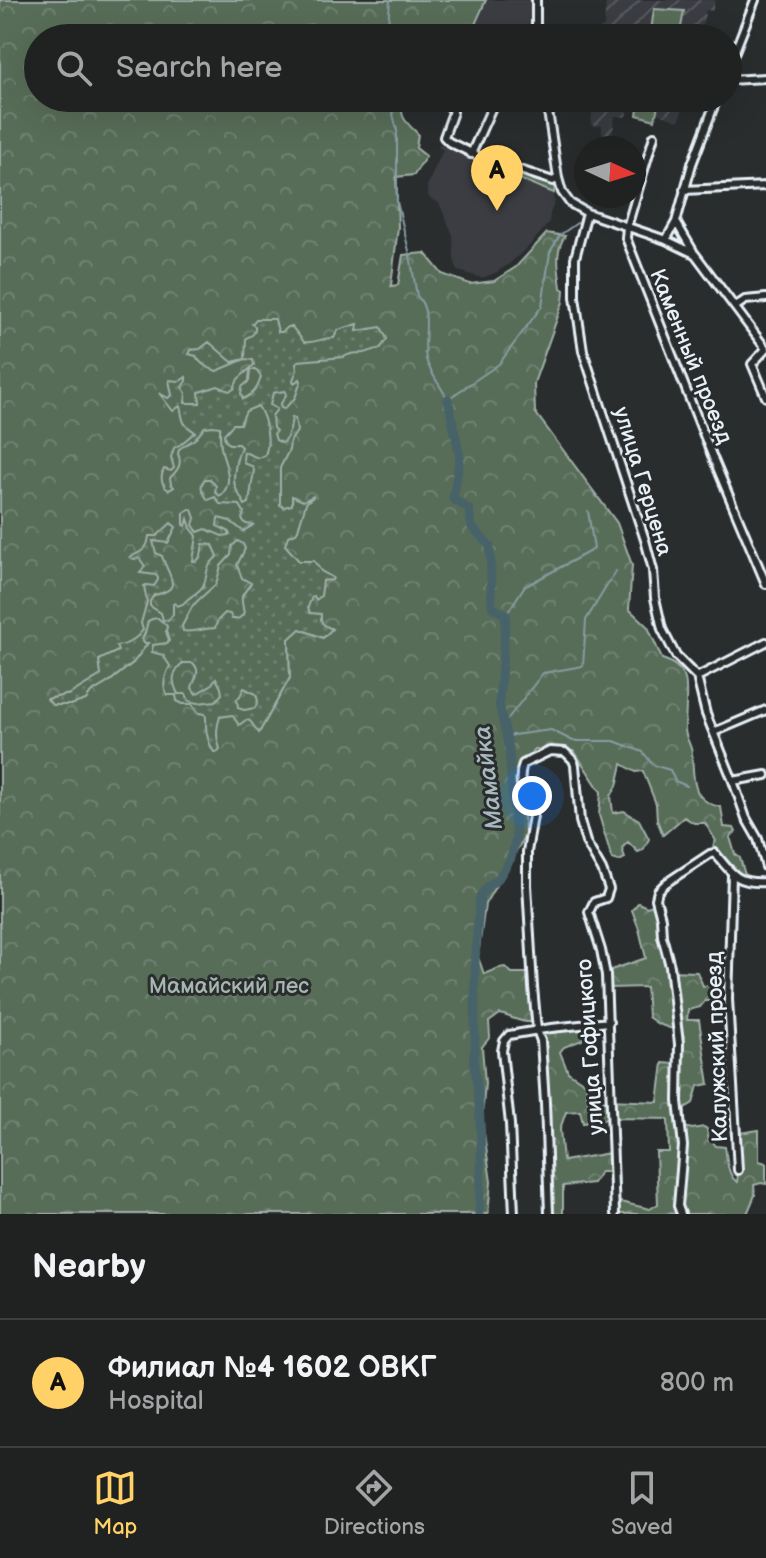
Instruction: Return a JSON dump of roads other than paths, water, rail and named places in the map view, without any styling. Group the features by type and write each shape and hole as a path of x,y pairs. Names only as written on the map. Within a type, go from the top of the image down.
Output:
{"street":[{"path":"536,0 536,24"},
{"path":"742,33 755,0"},
{"path":"742,79 766,78"},
{"path":"453,112 444,137 449,142 500,167 514,168 550,180 558,178"},
{"path":"471,154 490,112"},
{"path":"548,112 558,178 565,197 587,213 666,240 695,254"},
{"path":"666,240 676,222 692,164 712,112"},
{"path":"627,227 654,136"},
{"path":"684,190 766,186"},
{"name":"улица Герцена","path":"587,213 575,258 575,297 583,351 645,540 662,629 676,656 697,677 706,714 746,818 758,839 766,867"},
{"path":"676,222 695,254 766,349 752,364 766,397"},
{"name":"Каменный проезд","path":"627,227 629,247 766,584"},
{"path":"735,307 745,300 766,298"},
{"path":"697,677 766,642"},
{"path":"714,732 766,710"},
{"name":"улица Гофицкого","path":"537,1030 527,885 527,852 533,816 526,807 519,775 523,764 550,751 565,752 575,765 580,821 586,842 609,889 606,898 594,902 589,912 606,975 615,1214"},
{"path":"733,781 766,775"},
{"path":"681,1214 678,1206 683,1146 678,1101 679,1044 670,966 656,899 658,891 715,853 732,875 745,881 766,882"},
{"name":"Калужский проезд","path":"732,875 728,999 738,1170"},
{"path":"514,1214 510,1124 502,1051 504,1041 509,1035 609,1022"},
{"path":"537,1030 541,1041 549,1214"}],"waterway":[{"name":"Мамайка","path":"388,24 390,0"},
{"name":"Мамайка","path":"392,112 397,130 397,202 417,296 425,310 426,359 448,399 499,364 542,306 550,252 560,235 577,223"},
{"name":"Мамайка","path":"448,399 460,457 453,499 469,509 472,527 490,546 492,607 506,615 499,703 509,749 516,838 511,858 498,879 480,896 473,1057 481,1134 479,1214"},
{"path":"506,615 524,587 594,549 588,511"},
{"path":"503,725 543,673 583,666 586,620 616,571"},
{"path":"506,738 551,730 573,741 614,741 643,752 653,765 670,770 675,781 687,786"}],"place":[{"name":"Филиал №4 1602 ОВКГ","path":"497,211"}],"park label":[{"name":"Мамайский лес","path":"229,985"}]}
